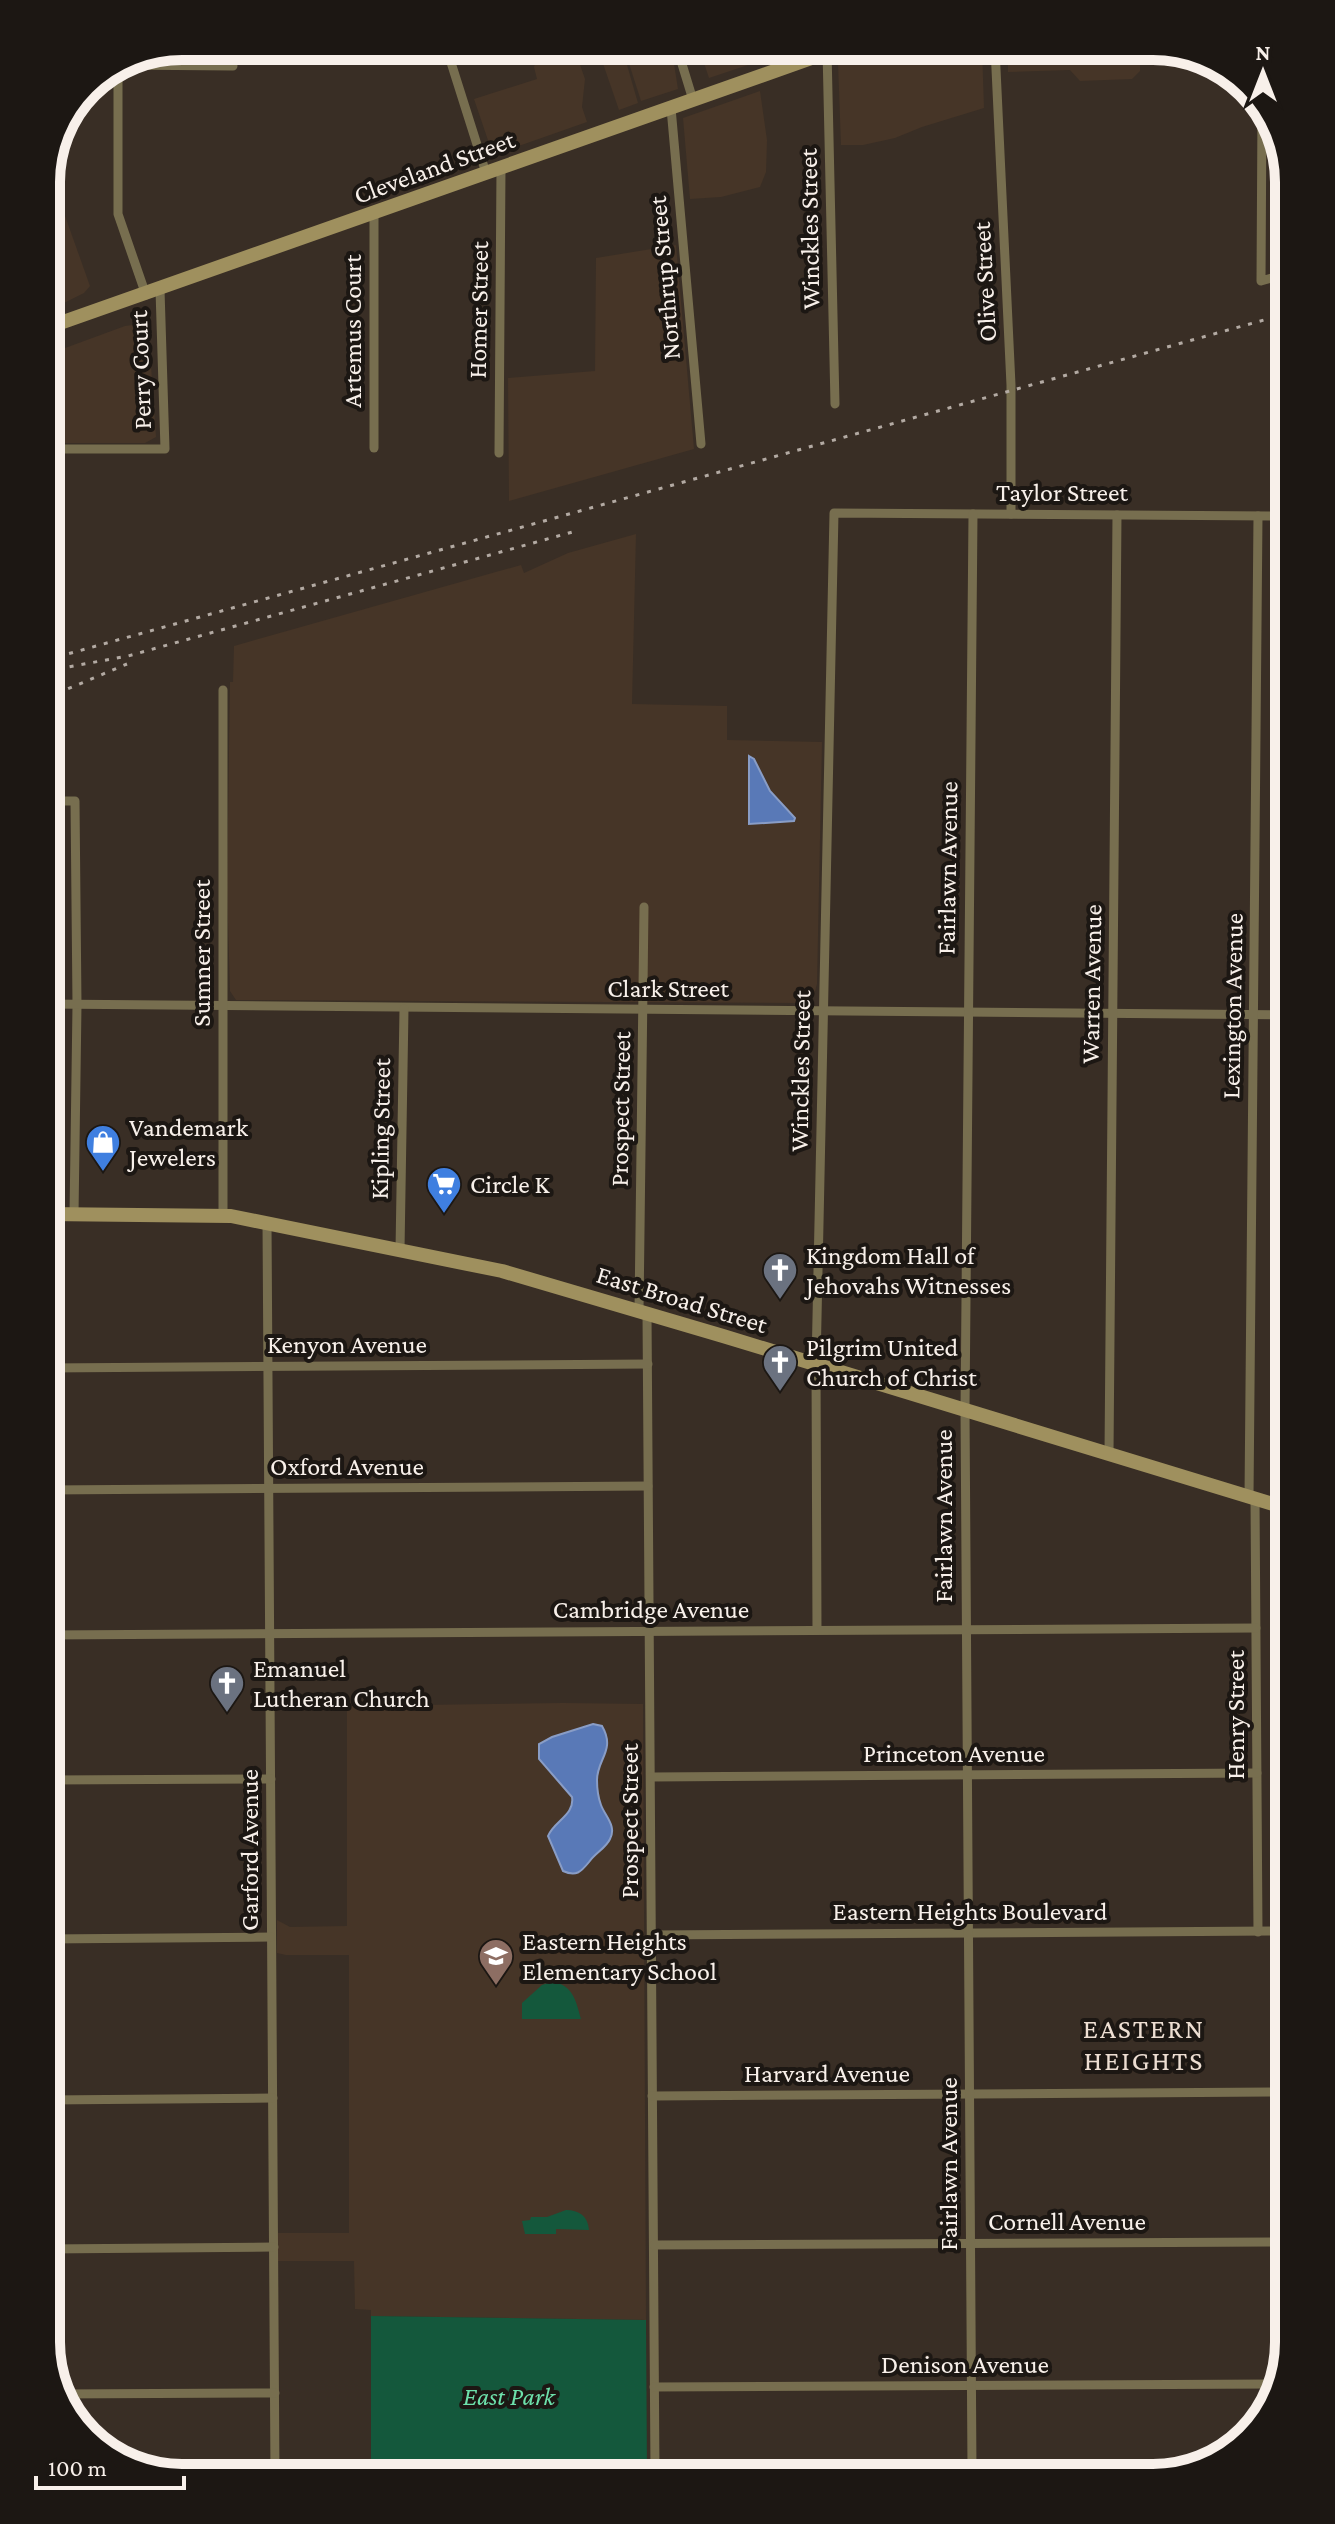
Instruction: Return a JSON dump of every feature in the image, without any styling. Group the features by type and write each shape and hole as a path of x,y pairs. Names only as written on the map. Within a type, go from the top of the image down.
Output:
{"street":[{"path":"450,60 486,173"},
{"path":"681,60 693,100"},
{"name":"Cleveland Street","path":"60,323 805,60"},
{"name":"Winckles Street","path":"830,60 835,404"},
{"name":"Olive Street","path":"996,60 1011,385 1011,514"},
{"path":"150,65 233,66"},
{"name":"Perry Court","path":"60,449 165,449 153,292 118,214 118,78"},
{"name":"Northrup Street","path":"671,108 701,444"},
{"path":"1262,127 1261,281 1275,277"},
{"name":"Homer Street","path":"499,453 501,168"},
{"name":"Artemus Court","path":"374,213 374,448"},
{"name":"Taylor Street","path":"834,513 1275,516"},
{"name":"Winckles Street","path":"817,1630 816,1365 834,513"},
{"name":"Fairlawn Avenue","path":"972,2464 965,1410 973,514"},
{"name":"Warren Avenue","path":"1109,1454 1117,515"},
{"name":"Lexington Avenue","path":"1252,1498 1258,516"},
{"name":"Sumner Street","path":"223,690 223,1215"},
{"path":"60,801 75,801 77,1005 74,1215"},
{"name":"Prospect Street","path":"644,907 643,1312 648,1364 655,2464"},
{"name":"Clark Street","path":"60,1004 1275,1015"},
{"name":"Kipling Street","path":"400,1250 404,1009"},
{"name":"East Broad Street","path":"60,1214 223,1215 502,1271 1275,1505"},
{"name":"Garford Avenue","path":"267,1223 275,2464"},
{"name":"Kenyon Avenue","path":"60,1368 648,1364"},
{"name":"Oxford Avenue","path":"60,1490 648,1486"},
{"name":"Henry Street","path":"1252,1498 1258,1932"},
{"name":"Cambridge Avenue","path":"60,1635 1256,1628"},
{"name":"Princeton Avenue","path":"651,1777 1257,1773"},
{"path":"60,1780 271,1779"},
{"name":"Eastern Heights Boulevard","path":"652,1935 1275,1931"},
{"path":"60,1939 271,1937"},
{"name":"Harvard Avenue","path":"652,2096 1275,2092"},
{"path":"60,2100 273,2098"},
{"name":"Cornell Avenue","path":"654,2245 1275,2242"},
{"path":"60,2249 274,2247"},
{"name":"Denison Avenue","path":"654,2387 1268,2384"},
{"path":"71,2394 275,2393"}],"shaded area":[{"path":"537,60 578,60 585,79 582,107 587,122 493,155 474,99 537,79 534,67"},
{"path":"602,60 626,60 638,103 619,110"},
{"path":"628,60 673,60 678,89 641,101"},
{"path":"703,60 751,60 751,64 709,78"},
{"path":"847,60 982,60 984,108 895,138 863,145 841,145 838,63"},
{"path":"1008,60 1140,60 1140,71 1132,79 1080,81 1070,70 1008,72"},
{"path":"760,91 767,140 766,172 760,187 721,197 690,199 683,118"},
{"path":"60,189 64,213 90,286 84,293 60,304"},
{"path":"676,245 694,449 509,501 508,378 595,371 596,258"},
{"path":"148,323 156,437 145,443 60,443 60,350 125,326"},
{"path":"636,534 632,704 727,706 727,740 822,742 817,984 814,995 800,1003 236,1000 230,991 227,888 230,682 233,682 234,646 521,565 524,573 568,553"},
{"name":"Eastern Heights Elementary School","path":"643,1704 646,2320 371,2316 371,2310 355,2309 354,2261 278,2261 278,2233 349,2233 349,1955 277,1953 277,1920 290,1927 347,1926 347,1706"}],"green space":[{"path":"551,1982 569,1990 581,2019 522,2019 522,2003 542,1985"},
{"path":"566,2210 582,2215 589,2230 556,2229 556,2234 525,2234 522,2221"},
{"name":"East Park","path":"371,2316 646,2320 647,2464 371,2464"}],"water":[{"path":"749,756 754,759 770,791 795,818 794,821 749,824"},
{"path":"593,1724 602,1726 606,1734 607,1748 597,1786 612,1834 606,1845 583,1868 571,1874 563,1871 548,1836 570,1809 572,1797 539,1759 539,1744"}],"railway":[{"path":"60,656 1275,317"},
{"path":"60,668 128,656 576,531"},
{"path":"60,692 127,664"}],"place":[{"name":"Vandemark Jewelers","path":"103,1173"},
{"name":"Circle K","path":"444,1215"},
{"name":"Kingdom Hall of Jehovahs Witnesses","path":"780,1301"},
{"name":"Pilgrim United Church of Christ","path":"780,1393"},
{"name":"Emanuel Lutheran Church","path":"227,1714"},
{"name":"Eastern Heights Elementary School","path":"496,1987"}],"district":[{"name":"EASTERN HEIGHTS","path":"1144,2044"}]}
